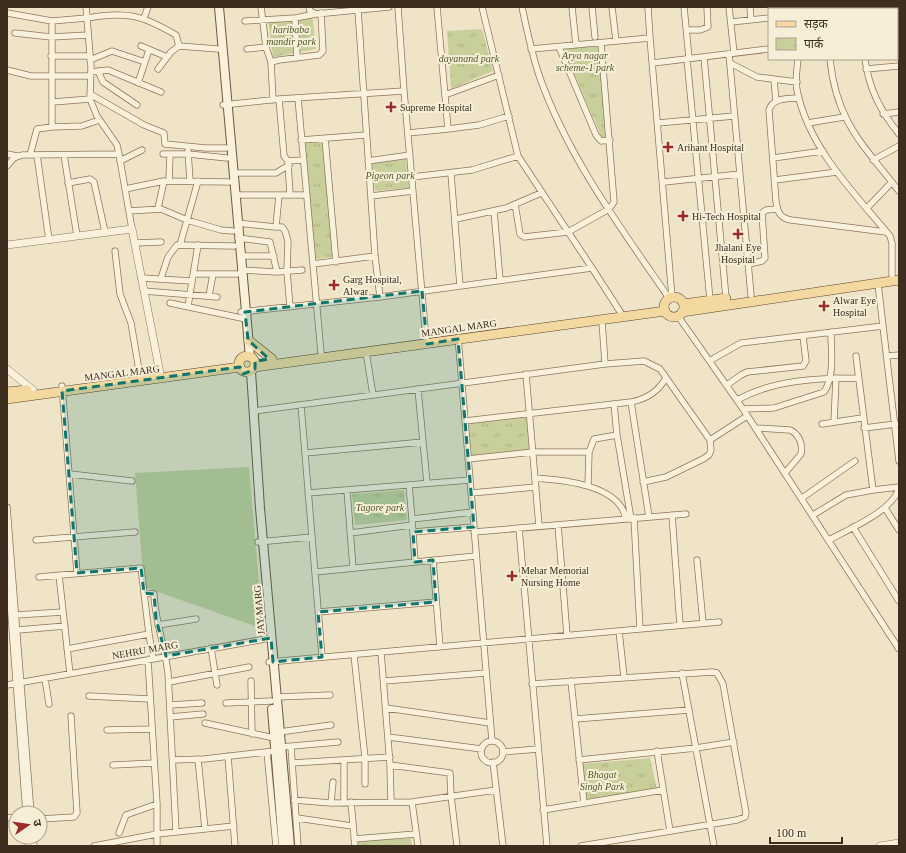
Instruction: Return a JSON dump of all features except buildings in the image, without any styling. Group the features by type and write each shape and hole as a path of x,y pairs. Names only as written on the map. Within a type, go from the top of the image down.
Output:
{"main road":[{"path":"214,7 233,173 237,223 234,246 239,272 247,364"},
{"path":"219,7 226,148 229,182 240,256 239,272"},
{"path":"682,311 679,298 671,298 665,309 671,316 710,300 897,277"},
{"path":"682,311 878,284 897,277"},
{"name":"MANGAL MARG","path":"7,392 62,389 458,337 621,313 665,309"},
{"name":"MANGAL MARG","path":"7,399 160,373 247,364 272,359 321,353 366,349 426,339 458,337 602,321 665,309"},
{"path":"243,315 248,340 247,364"},
{"path":"248,340 272,359"},
{"name":"JAY MARG","path":"247,364 254,411 260,542"},
{"name":"JAY MARG","path":"247,364 260,542 277,735 276,753 283,846"},
{"name":"JAY MARG","path":"276,753 290,846"}],"street":[{"path":"86,7 90,58 90,97 99,120 117,145 160,373"},
{"path":"144,18 148,7"},
{"path":"262,7 266,47 271,62 283,151 288,163 290,195"},
{"path":"309,7 310,11 318,14"},
{"path":"244,21 294,18 318,14 389,7"},
{"path":"398,7 426,339"},
{"path":"437,7 448,129"},
{"path":"482,7 518,156 621,313"},
{"path":"522,7 531,49 541,80 561,128 576,157 609,209 671,298"},
{"path":"572,7 576,45"},
{"path":"592,7 595,37"},
{"path":"612,7 616,41"},
{"path":"648,7 664,182 671,298"},
{"path":"684,7 687,30 692,120 710,300"},
{"path":"687,30 700,30 708,27 707,7"},
{"path":"729,7 732,54 730,63 734,116 751,295"},
{"path":"750,7 751,19"},
{"path":"358,10 375,256 380,297"},
{"path":"7,13 52,21 125,14 144,18 176,35 180,46"},
{"path":"271,62 319,55 323,51 318,14"},
{"path":"294,18 297,58"},
{"path":"731,22 768,18"},
{"path":"52,21 52,127"},
{"path":"15,33 51,37 88,35"},
{"path":"531,49 650,38"},
{"path":"515,204 521,236 568,232 609,209 615,199 601,43"},
{"path":"141,46 167,57"},
{"path":"158,69 167,57 180,46 218,49"},
{"path":"559,46 596,135 601,141 610,140"},
{"path":"247,49 266,47"},
{"path":"653,62 768,49"},
{"path":"138,82 149,50"},
{"path":"51,56 90,58 112,51 145,62"},
{"path":"704,57 726,298"},
{"path":"798,60 797,82 799,98 808,123 823,151 837,172 890,236 897,277"},
{"path":"830,60 835,92 844,117 873,160 899,191"},
{"path":"865,60 866,69 874,94 883,114 899,134"},
{"path":"730,63 750,74 774,80 797,82"},
{"path":"866,69 899,66"},
{"path":"7,70 31,76 51,76 90,74 103,69 161,92"},
{"path":"98,71 103,82 137,105"},
{"path":"445,95 499,75"},
{"path":"774,80 776,101"},
{"path":"225,105 298,98 363,95 404,91"},
{"path":"53,102 90,97 164,134 165,144 226,148"},
{"path":"298,98 321,353"},
{"path":"799,98 776,101 772,103 770,110 777,209 781,217 791,220 886,232"},
{"path":"883,114 899,112"},
{"path":"408,133 478,125 509,116"},
{"path":"658,123 734,116"},
{"path":"808,123 844,117"},
{"path":"30,155 37,129 82,126 99,120"},
{"path":"301,140 366,135"},
{"path":"325,138 336,262"},
{"path":"188,146 190,181"},
{"path":"873,160 899,146"},
{"path":"120,161 142,150"},
{"path":"773,158 823,151"},
{"path":"7,154 18,156 119,154"},
{"path":"163,154 188,154 227,158"},
{"path":"158,208 167,181 170,154"},
{"path":"37,155 49,240"},
{"path":"64,155 77,236"},
{"path":"368,161 410,155"},
{"path":"7,166 18,156"},
{"path":"412,177 451,174 478,169 518,156"},
{"path":"233,173 276,173 288,163 303,160"},
{"path":"775,180 837,172"},
{"path":"451,174 456,220 460,286"},
{"path":"664,182 740,174"},
{"path":"68,183 90,179 94,182 106,232"},
{"path":"125,189 167,181 229,182"},
{"path":"180,245 198,181"},
{"path":"867,208 892,182"},
{"path":"371,196 413,191"},
{"path":"456,220 494,211 541,193"},
{"path":"235,195 307,195"},
{"path":"276,226 280,196"},
{"path":"129,211 158,208 187,220 215,229 270,242 277,272"},
{"path":"749,264 762,261 765,258 762,213 766,210 777,209"},
{"path":"494,211 500,280"},
{"path":"237,223 276,226 285,231 288,241 287,271 290,307"},
{"path":"7,245 132,229"},
{"path":"135,243 161,242"},
{"path":"161,278 171,251 174,247 180,245 234,246"},
{"path":"188,306 198,245"},
{"path":"115,251 120,294 130,323 140,376"},
{"path":"240,256 274,256"},
{"path":"313,264 375,256"},
{"path":"170,303 243,315 290,307 380,297 592,268"},
{"path":"194,274 302,270"},
{"path":"209,296 213,274"},
{"path":"141,278 192,281"},
{"path":"878,284 896,424 899,461"},
{"path":"144,291 217,297"},
{"path":"682,311 727,385 899,649"},
{"path":"602,321 605,364"},
{"path":"711,360 741,343 884,326"},
{"path":"743,409 774,408 820,395 827,387 829,379 831,332"},
{"path":"727,385 747,372 799,367 806,364 803,336"},
{"path":"458,337 492,741"},
{"path":"366,349 373,395"},
{"path":"887,356 899,355"},
{"path":"856,356 862,418 873,490"},
{"path":"254,411 526,374 605,364 644,361 660,369 710,440 711,450 709,455 703,459 666,477 643,482"},
{"path":"7,369 33,390"},
{"path":"526,374 539,526"},
{"path":"465,421 631,402 653,394 661,387 666,378"},
{"path":"834,422 836,378"},
{"path":"737,400 749,393 773,386 836,378 858,378"},
{"path":"62,389 77,573"},
{"path":"418,389 427,483"},
{"path":"631,402 649,517"},
{"path":"614,404 617,435 630,519 640,629"},
{"path":"301,405 322,658"},
{"path":"710,440 747,416"},
{"path":"822,424 862,418"},
{"path":"864,428 896,424"},
{"path":"756,428 790,430 795,432 801,442 801,454 785,472"},
{"path":"588,486 589,452 594,439 617,435"},
{"path":"305,453 423,442"},
{"path":"468,459 533,452 589,452"},
{"path":"802,498 855,461"},
{"path":"70,474 132,481"},
{"path":"535,478 588,486 620,503 630,519"},
{"path":"308,493 470,480"},
{"path":"409,485 415,562"},
{"path":"471,493 536,487"},
{"path":"813,515 846,496 873,490 899,487"},
{"path":"829,540 885,508 894,498 899,487"},
{"path":"347,490 353,568"},
{"path":"7,507 18,630 26,805"},
{"path":"885,508 899,530"},
{"path":"350,533 473,512"},
{"path":"413,532 519,528 686,514"},
{"path":"672,515 680,625"},
{"path":"558,525 567,635"},
{"path":"853,527 899,601"},
{"path":"519,528 547,846"},
{"path":"36,540 135,532"},
{"path":"260,542 312,537"},
{"path":"315,572 476,556"},
{"path":"434,560 440,647"},
{"path":"697,560 703,623"},
{"path":"7,561 8,596 20,683 30,805"},
{"path":"39,577 141,568 151,659 150,699 157,804 157,846"},
{"path":"59,575 70,674"},
{"path":"144,593 154,594 158,626 166,656 169,682 176,832"},
{"path":"318,612 436,602"},
{"path":"16,615 63,612"},
{"path":"158,626 196,619"},
{"path":"271,662 719,622"},
{"path":"18,630 65,626"},
{"path":"619,631 624,677"},
{"path":"67,650 149,634"},
{"name":"NEHRU MARG","path":"7,686 269,638"},
{"path":"211,648 217,684"},
{"path":"382,652 390,757 391,801"},
{"path":"354,655 364,758 364,784"},
{"path":"169,682 249,667"},
{"path":"532,684 682,672 712,672 717,673 724,688 746,813 742,819 581,846"},
{"path":"682,672 714,846"},
{"path":"384,681 486,673"},
{"path":"45,679 49,704"},
{"path":"251,681 252,734"},
{"path":"571,681 584,803"},
{"path":"226,703 330,695"},
{"path":"89,696 150,699"},
{"path":"170,705 202,702"},
{"path":"386,708 490,722"},
{"path":"575,719 689,710"},
{"path":"170,717 203,714"},
{"path":"48,819 74,817 77,813 71,716"},
{"path":"204,723 252,734 277,735 331,725"},
{"path":"107,730 152,729"},
{"path":"388,736 482,749"},
{"path":"492,741 498,743 503,752 499,760 489,762 483,757 482,749 484,745 492,741"},
{"path":"173,760 276,753 291,747 338,742"},
{"path":"580,760 696,748 734,742"},
{"path":"291,747 298,846"},
{"path":"503,752 538,749"},
{"path":"657,751 670,830"},
{"path":"276,753 276,846"},
{"path":"228,756 235,846"},
{"path":"292,763 390,757"},
{"path":"198,759 205,829"},
{"path":"344,760 344,802"},
{"path":"493,762 502,846"},
{"path":"114,765 154,763"},
{"path":"390,765 450,773 457,846"},
{"path":"331,803 333,782"},
{"path":"294,800 331,803 391,801 412,802 496,790"},
{"path":"543,810 663,790"},
{"path":"351,802 355,846"},
{"path":"412,802 418,846"},
{"path":"119,833 126,815 157,804"},
{"path":"297,818 352,826"},
{"path":"94,846 157,834 234,826"},
{"path":"354,839 416,834"},
{"path":"880,846 899,843"}],"highlighted area":[{"path":"422,291 427,344 458,339 474,527 413,532 415,562 433,560 436,602 318,612 322,657 273,662 271,638 166,656 156,619 154,594 144,593 141,568 77,573 62,391 240,367 243,374 255,369 255,361 269,359 248,340 245,312"}],"green space":[{"name":"haribaba mandir park","path":"312,13 316,49 273,57 268,18"},
{"name":"dayanand park","path":"482,29 493,71 451,89 447,31"},
{"name":"Arya nagar scheme-1 park","path":"576,45 598,46 607,137 602,138 563,48"},
{"path":"323,139 333,257 315,259 305,140"},
{"name":"Pigeon park","path":"406,159 409,188 375,191 372,162"},
{"path":"248,356 251,357 251,367 244,368 241,367 240,360 241,357"},
{"path":"528,416 530,451 469,457 468,423"},
{"path":"249,467 263,629 144,587 135,473"},
{"name":"Tagore park","path":"404,490 407,520 355,525 352,494"},
{"name":"Bhagat Singh Park","path":"650,758 657,789 586,801 582,764"},
{"path":"411,838 412,846 358,846 357,841"}],"place":[{"name":"Supreme Hospital","path":"391,107"},
{"name":"Arihant Hospital","path":"668,147"},
{"name":"Hi-Tech Hospital","path":"683,216"},
{"name":"Jhalani Eye Hospital","path":"738,234"},
{"name":"Garg Hospital, Alwar","path":"334,285"},
{"name":"Alwar Eye Hospital","path":"824,306"},
{"name":"Mehar Memorial Nursing Home","path":"512,576"}]}
